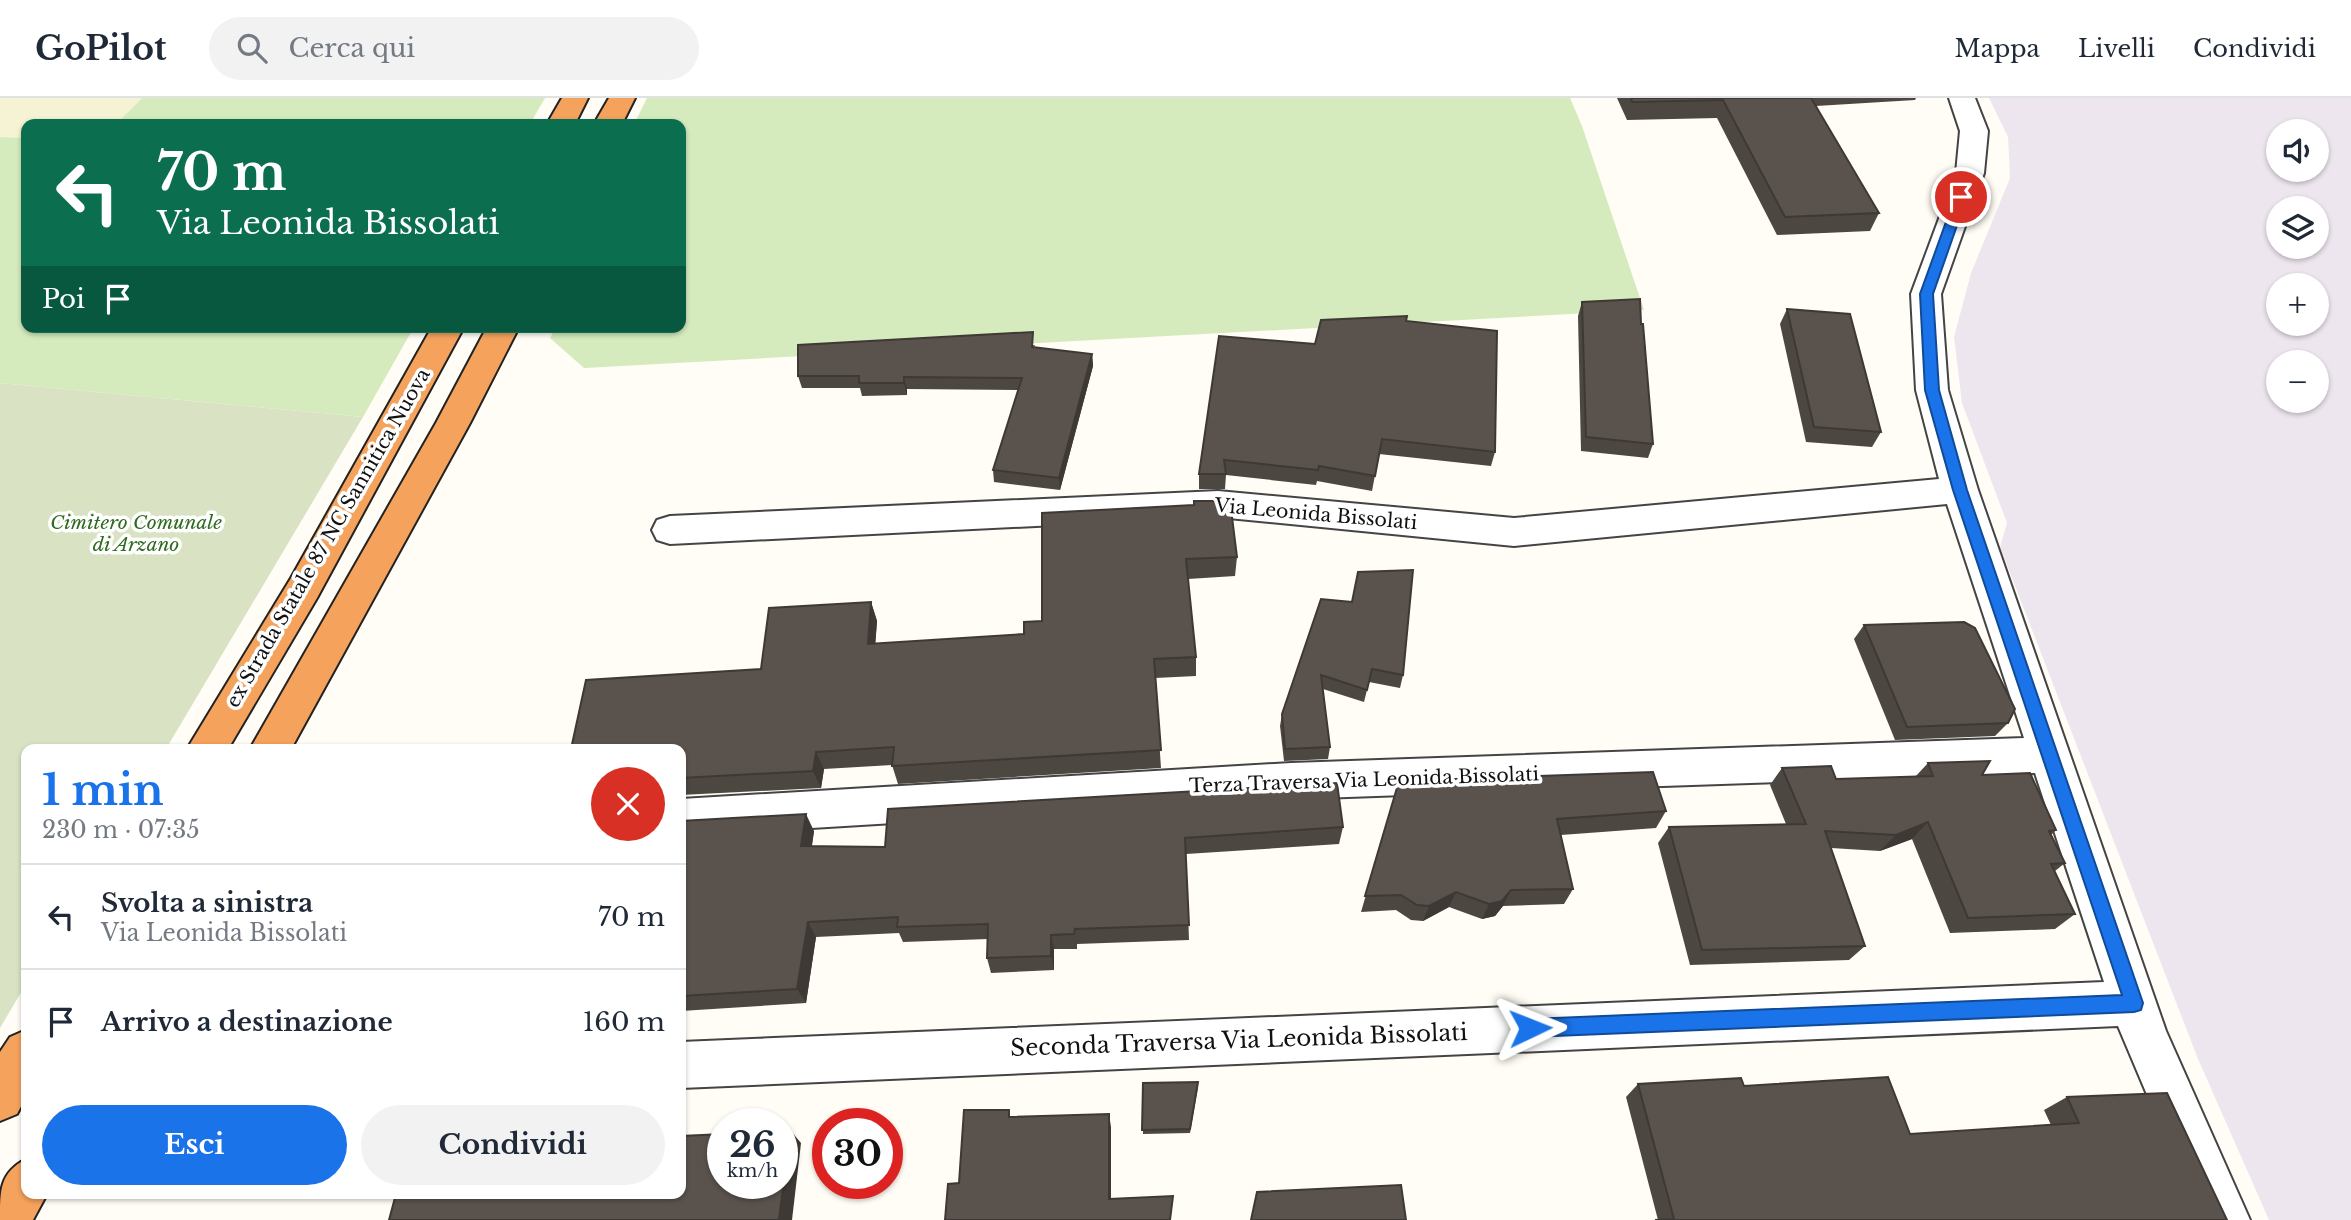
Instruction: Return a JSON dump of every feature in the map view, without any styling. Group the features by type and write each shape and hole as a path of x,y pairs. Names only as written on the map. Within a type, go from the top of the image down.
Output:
{"highway":[{"path":"564,119 575,98"},
{"path":"611,119 622,98"},
{"name":"ex Strada Statale 87 NC Sannitica Nuova","path":"210,744 304,588 445,333"},
{"path":"273,744 446,435 500,333"},
{"path":"0,1097 21,1061"},
{"path":"6,1220 21,1193"}],"street":[{"path":"1962,98 1975,131 1970,173 1926,294 1932,390 1960,490 2144,1035 2225,1220"},
{"name":"Via Leonida Bissolati","path":"670,530 1217,504 1514,532 1960,490"},
{"name":"Terza Traversa Via Leonida Bissolati","path":"686,818 1292,781 2049,755"},
{"name":"Seconda Traversa Via Leonida Bissolati","path":"686,1065 2134,1003"}],"shaded area":[{"path":"0,98 142,98 121,119 21,119 21,138 0,137"},
{"path":"1989,98 2351,98 2351,1220 2269,1220 2198,1059 2000,547 2007,523 1962,403 1954,337 1971,273 2010,178 2008,137"}],"green space":[{"path":"142,98 545,98 533,119 121,119"},
{"path":"647,98 1570,98 1582,126 1644,310 584,368 550,338 553,333 686,333 686,119 636,119"},
{"path":"0,137 21,138 21,333 411,333 363,417 0,383"},
{"name":"Cimitero Comunale di Arzano","path":"0,383 363,417 169,744 21,744 21,992 0,1028"}],"building":[{"path":"1631,98 1811,98 1879,213 1785,217 1723,100 1632,102"},
{"path":"1640,299 1653,444 1586,437 1582,302"},
{"path":"1787,309 1850,314 1881,432 1814,427"},
{"path":"1407,316 1406,321 1497,331 1495,452 1382,439 1375,476 1319,466 1318,470 1224,460 1226,474 1199,474 1219,336 1315,344 1321,320"},
{"path":"1033,332 1032,347 1092,354 1059,478 993,470 1022,378 904,377 904,383 859,383 859,376 798,376 798,345"},
{"path":"1194,501 1230,501 1237,557 1186,559 1196,657 1154,659 1161,750 892,766 894,747 816,752 813,771 686,778 686,744 572,744 586,680 761,669 769,608 871,602 868,644 1024,634 1024,622 1042,621 1042,513 1194,505"},
{"path":"1413,570 1403,675 1372,669 1367,690 1321,675 1330,747 1285,749 1282,714 1321,599 1352,602 1358,572"},
{"path":"1964,622 1975,628 2015,709 2008,723 1907,727 1864,625"},
{"path":"1990,761 1982,775 2030,773 2056,830 2049,831 2065,863 2051,864 2075,914 1968,918 1928,822 1896,835 1825,831 1865,946 1702,950 1669,827 1806,824 1782,768 1831,766 1836,779 1933,776 1928,763"},
{"path":"1653,772 1666,811 1557,819 1573,889 1511,890 1502,901 1489,904 1456,892 1429,906 1417,905 1401,895 1365,896 1399,781"},
{"path":"1337,783 1343,827 1185,838 1189,925 1075,929 1074,934 1051,935 1051,956 987,958 988,924 897,927 898,917 808,922 797,989 686,996 686,821 806,814 801,846 885,847 888,809"},
{"path":"1888,1077 1910,1134 2079,1123 2067,1097 2167,1093 2227,1220 1655,1220 1674,1219 1638,1084 1741,1078 1744,1086"},
{"path":"1198,1082 1190,1129 1142,1130 1143,1083"},
{"path":"964,1110 1009,1110 1009,1117 1109,1114 1109,1199 1173,1196 1170,1220 945,1220 948,1184 959,1183"},
{"path":"707,1135 707,1199 782,1199 779,1220 389,1220 395,1199 686,1199 686,1136"},
{"path":"1401,1185 1406,1220 1251,1220 1257,1192"}],"route":[{"path":"1530,1028 2134,1003 1960,490 1932,390 1926,294 1961,197"}]}
